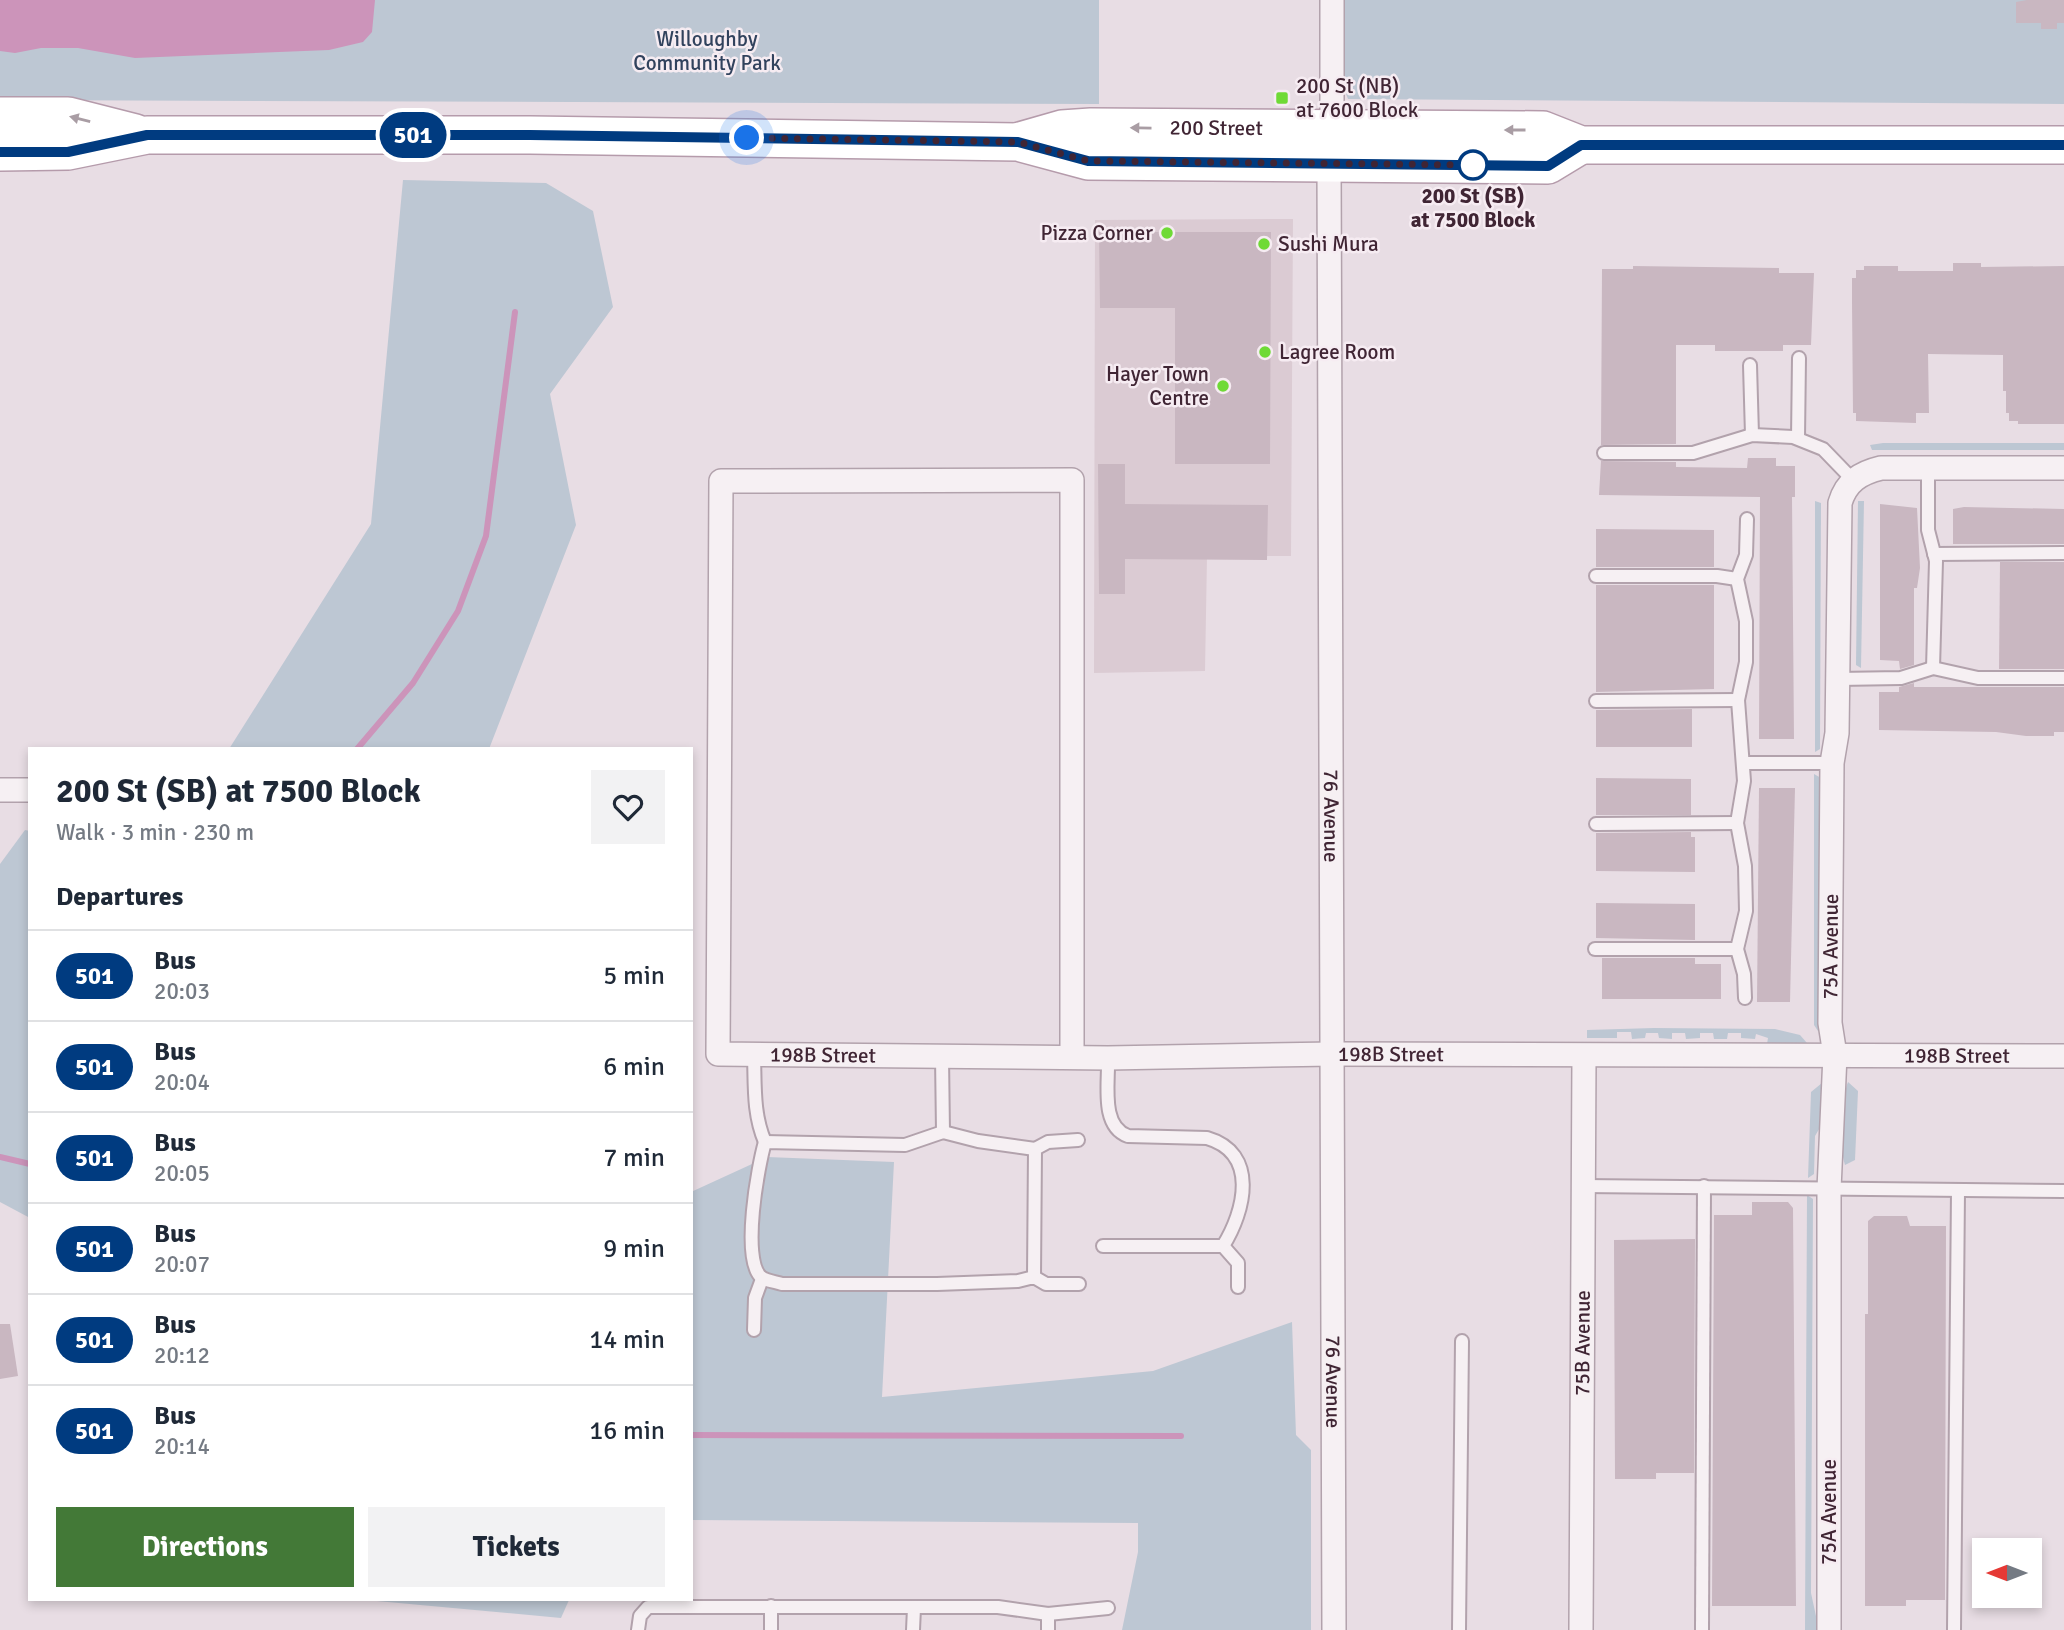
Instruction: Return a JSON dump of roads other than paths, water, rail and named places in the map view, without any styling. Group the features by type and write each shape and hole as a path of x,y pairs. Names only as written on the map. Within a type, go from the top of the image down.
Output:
{"main road":[{"name":"200 Street","path":"0,116 68,116 147,135"},
{"name":"200 Street","path":"0,152 68,152 147,135 530,135 1018,142 1088,161 1331,146 1548,166 1581,145 2064,145"}],"street":[{"name":"76 Avenue","path":"1332,0 1334,1630"},
{"path":"1853,480 1881,468 2064,468"},
{"name":"198B Street","path":"1072,1057 1072,480 721,481 718,1054 1108,1058 1334,1054 1584,1057 2064,1056"},
{"name":"75A Avenue","path":"1829,1630 1829,1189 1835,1055 1830,1023 1832,763 1837,733 1838,515 1842,495 1853,480"},
{"path":"0,790 28,790"},
{"name":"75B Avenue","path":"1581,1630 1584,1057"}],"lane":[{"path":"1798,438 1799,358"},
{"path":"1750,365 1752,435"},
{"path":"1604,453 1693,453 1752,435 1798,438 1823,449 1853,480"},
{"path":"1928,467 1928,530 1934,554 1933,668"},
{"path":"1745,998 1744,974 1737,949 1746,911 1745,866 1737,823 1744,762 1738,700 1746,662 1746,621 1737,579 1746,555 1747,519"},
{"path":"1934,554 2064,553"},
{"path":"1596,576 1717,576 1737,579"},
{"path":"1838,678 1901,678 1933,668 1978,678 2064,678"},
{"path":"1596,701 1738,700"},
{"path":"1744,762 1832,763"},
{"path":"1595,824 1737,823"},
{"path":"1595,949 1737,949"},
{"path":"754,1055 757,1124 765,1142 753,1192 752,1238 758,1273 762,1279 782,1284 937,1284 1018,1281 1034,1277 1046,1284 1079,1284"},
{"path":"942,1057 943,1132"},
{"path":"1108,1058 1109,1112 1112,1124 1120,1133 1128,1136 1207,1138 1232,1150 1240,1161 1242,1197 1236,1225 1223,1246"},
{"path":"765,1142 905,1145 943,1132 978,1141 1035,1149 1048,1142 1078,1140"},
{"path":"1034,1277 1035,1149"},
{"path":"1583,1186 2064,1191"},
{"path":"1702,1630 1704,1186"},
{"path":"1954,1630 1958,1191"},
{"path":"1103,1246 1223,1246"},
{"path":"1223,1246 1238,1264 1238,1287"},
{"path":"754,1330 755,1298 762,1279"},
{"path":"1459,1630 1462,1341"},
{"path":"771,1606 771,1630"},
{"path":"638,1630 640,1616 648,1607 998,1607 1048,1614 1108,1608"},
{"path":"913,1630 914,1608"},
{"path":"1048,1614 1048,1630"}],"waterway":[{"path":"359,747 413,683 458,611 486,536 515,312"},
{"path":"0,1157 28,1164"},
{"path":"693,1435 1181,1436"}],"place":[{"name":"200 St (NB) at 7600 Block","path":"1282,98"},
{"name":"200 St (SB) at 7500 Block","path":"1473,165"},
{"name":"Pizza Corner","path":"1167,233"},
{"name":"Sushi Mura","path":"1264,244"},
{"name":"Lagree Room","path":"1265,352"},
{"name":"Hayer Town Centre","path":"1223,386"}],"park label":[{"name":"Willoughby Community Park","path":"707,51"}]}
